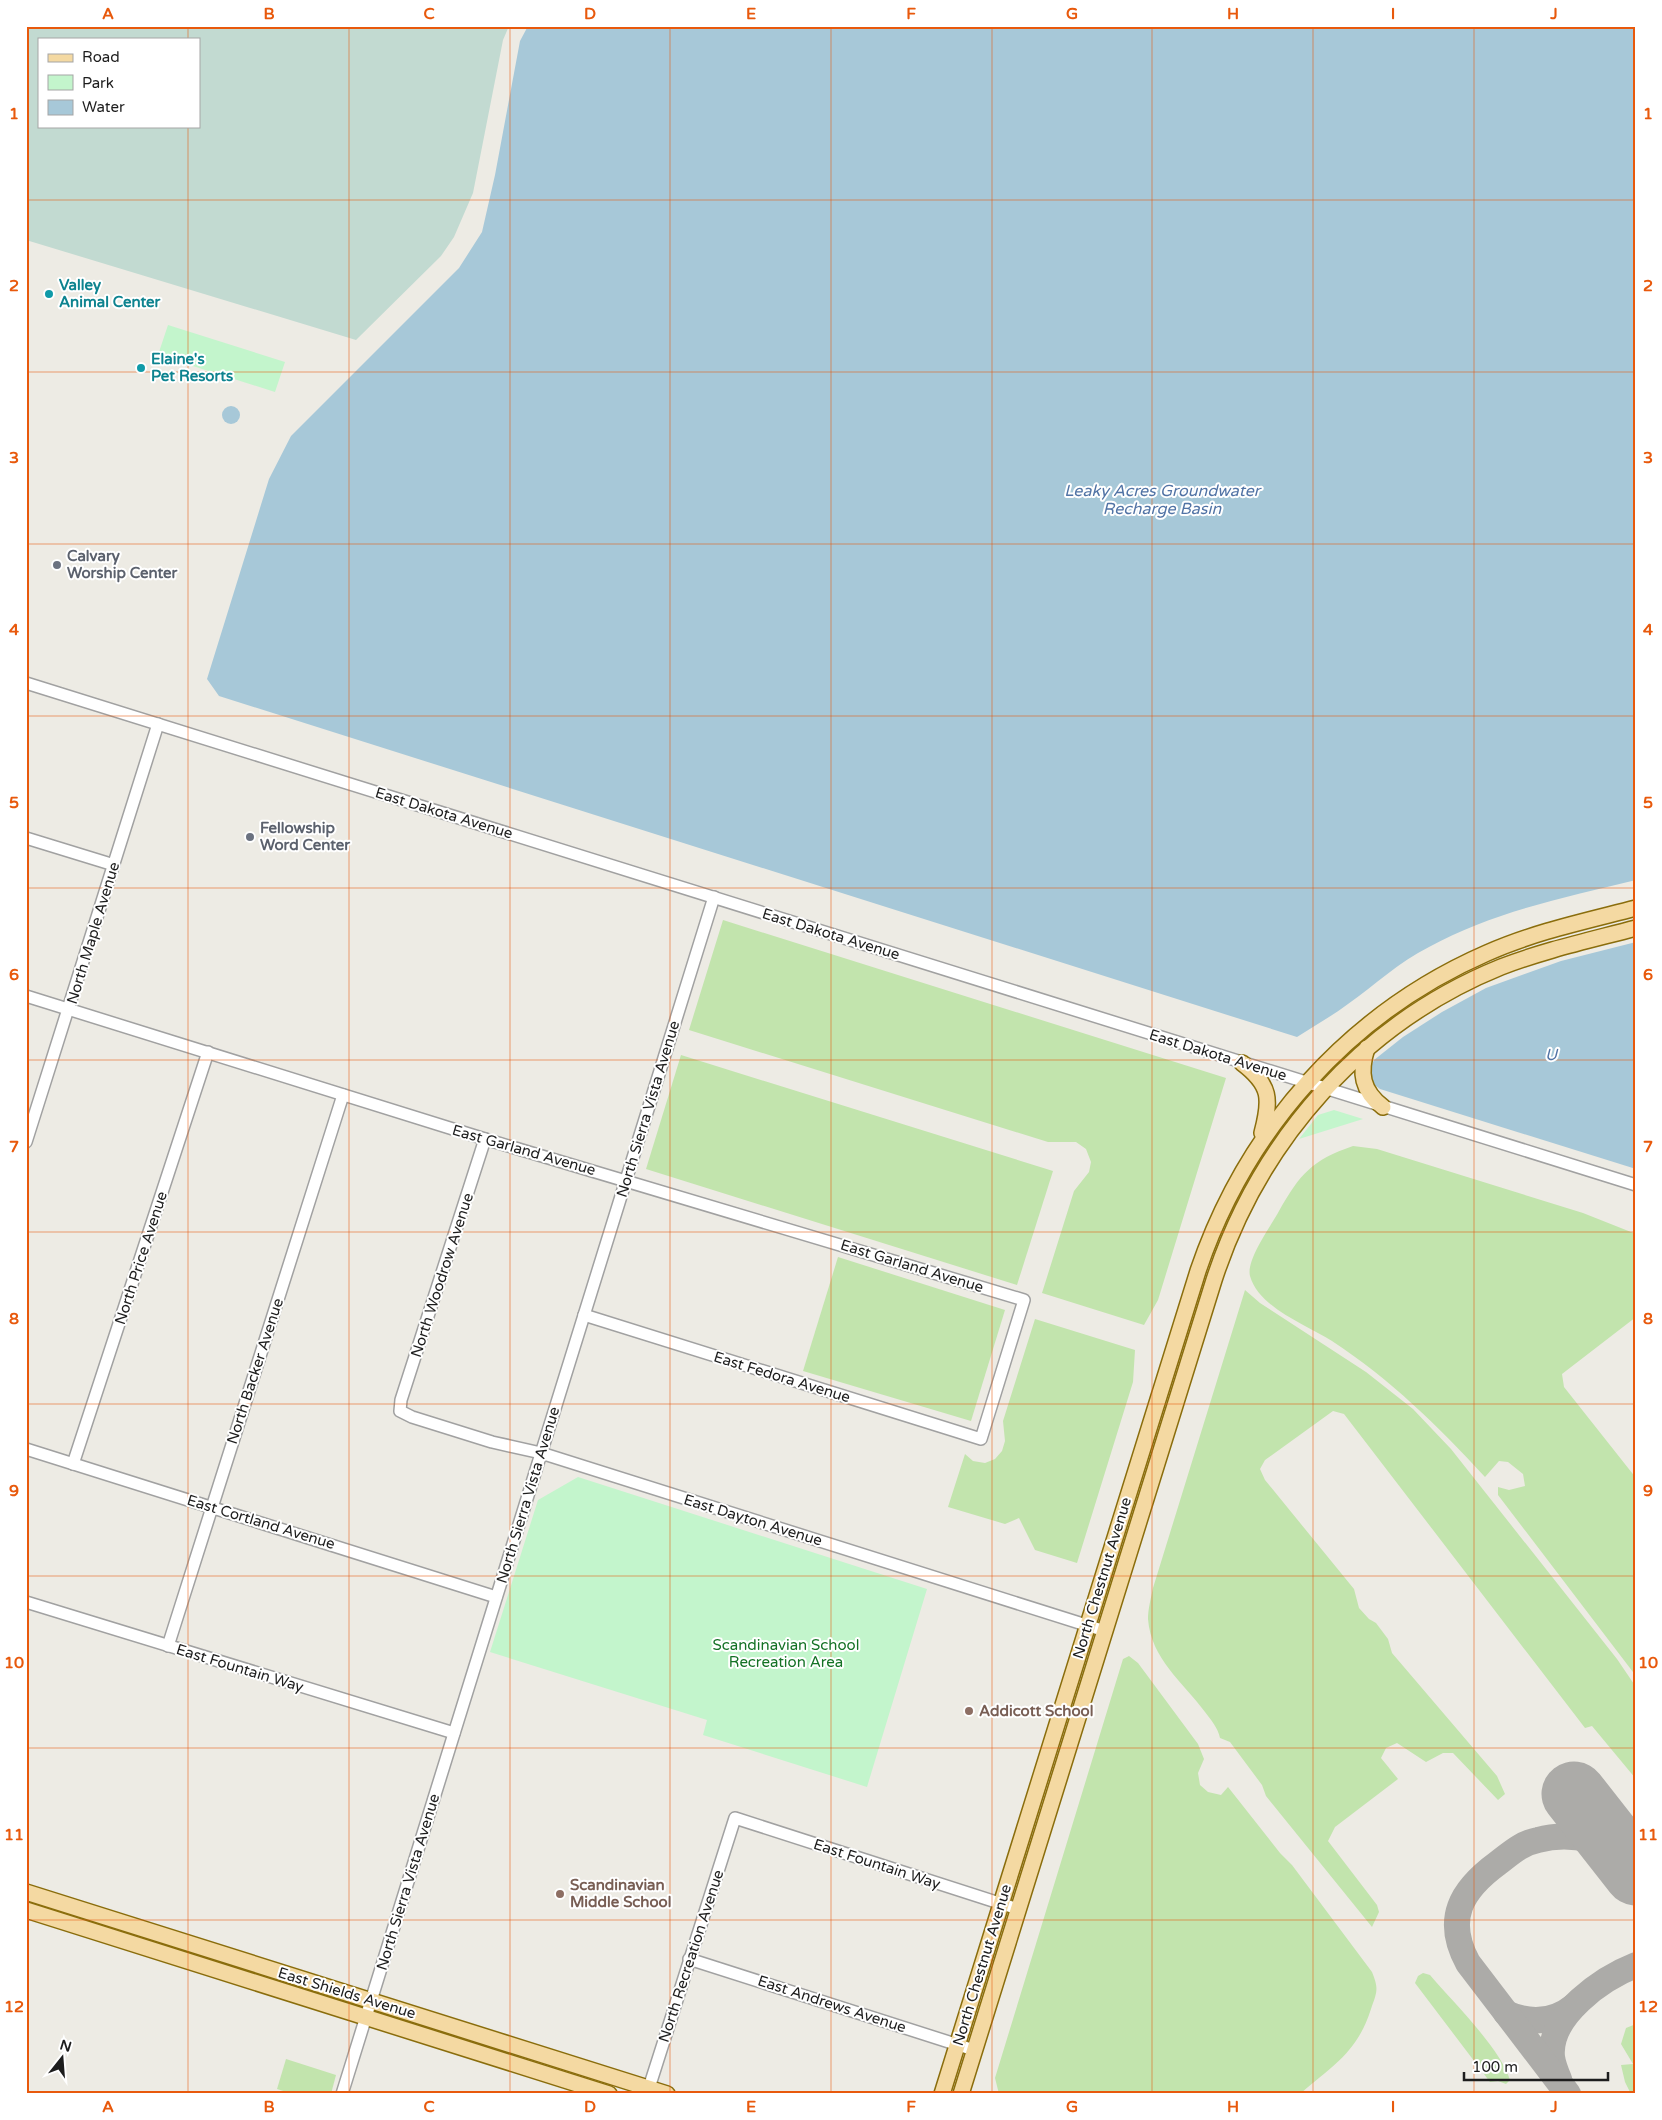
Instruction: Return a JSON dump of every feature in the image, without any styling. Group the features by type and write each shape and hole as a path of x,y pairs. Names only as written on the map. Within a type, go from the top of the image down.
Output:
{"main road":[{"name":"North Chestnut Avenue","path":"942,2094 1174,1347 1208,1241 1231,1190 1260,1141 1306,1083 1367,1026 1406,998 1451,970 1488,952 1525,939 1636,908"},
{"name":"North Chestnut Avenue","path":"961,2094 1191,1352 1220,1261 1242,1208 1283,1139 1325,1088 1367,1048 1425,1006 1494,970 1542,953 1636,928"},
{"path":"1367,1048 1362,1065 1362,1075 1369,1094 1383,1107"},
{"path":"1242,1062 1264,1084 1267,1092 1268,1108 1260,1141"},
{"path":"1174,1347 1191,1352"},
{"name":"East Shields Avenue","path":"26,1892 371,2000 648,2091 667,2094"},
{"name":"East Shields Avenue","path":"26,1910 609,2094"},
{"path":"100,1934 104,1931 115,1932 168,1946 178,1939"}],"street":[{"name":"East Dakota Avenue","path":"26,683 1636,1185"},
{"name":"North Maple Avenue","path":"26,1142 30,1114 70,1010 158,724"},
{"path":"26,838 114,865"},
{"name":"North Sierra Vista Avenue","path":"342,2094 714,897"},
{"name":"East Garland Avenue","path":"26,996 343,1096 1024,1300 981,1439"},
{"name":"North Price Avenue","path":"73,1464 208,1052"},
{"name":"North Backer Avenue","path":"168,1646 343,1096"},
{"name":"North Woodrow Avenue","path":"400,1411 401,1400 485,1139"},
{"name":"East Fedora Avenue","path":"584,1315 981,1439"},
{"name":"East Dayton Avenue","path":"400,1411 474,1436 541,1454 1104,1631"},
{"name":"East Cortland Avenue","path":"26,1449 496,1596"},
{"name":"East Fountain Way","path":"26,1602 454,1733"},
{"name":"East Fountain Way","path":"735,1818 1018,1909"},
{"name":"North Recreation Avenue","path":"648,2091 735,1818"},
{"name":"East Andrews Avenue","path":"689,1959 974,2050"}],"green space":[{"path":"26,26 509,26 503,40 473,193 454,237 441,256 356,340 26,240"},
{"path":"168,325 285,362 275,392 158,355"},
{"path":"723,920 1226,1078 1158,1300 1144,1325 1042,1293 1074,1191 1089,1172 1091,1162 1086,1149 1076,1142 1048,1142 689,1030"},
{"path":"681,1055 1053,1171 1017,1285 646,1169"},
{"path":"1334,1110 1363,1119 1299,1139 1318,1115"},
{"path":"1353,1146 1377,1149 1583,1213 1636,1234 1636,1317 1562,1374 1564,1387 1636,1478 1636,1676 1498,1495 1498,1487 1509,1490 1525,1486 1523,1474 1508,1462 1499,1461 1485,1477 1394,1387 1332,1341 1297,1322 1273,1306 1255,1287 1250,1276 1250,1269 1255,1252 1294,1187 1308,1170 1317,1163"},
{"path":"838,1257 1005,1310 971,1421 803,1371"},
{"path":"1245,1290 1260,1303 1366,1372 1413,1409 1451,1449 1617,1659 1636,1687 1636,1779 1592,1726 1585,1728 1344,1414 1333,1411 1265,1460 1260,1469 1265,1480 1354,1589 1359,1608 1369,1619 1376,1623 1388,1639 1392,1653 1497,1776 1505,1794 1498,1800 1453,1753 1443,1753 1426,1762 1397,1743 1386,1748 1381,1758 1398,1779 1335,1827 1328,1841 1377,1905 1379,1912 1372,1927 1266,1796 1262,1785 1230,1742 1220,1738 1212,1721 1169,1669 1155,1646 1150,1633 1148,1615 1153,1588"},
{"path":"1035,1319 1135,1350 1133,1382 1077,1563 1035,1550 1019,1518 1005,1524 948,1507 965,1454 973,1461 985,1463 995,1459 1002,1451 1005,1441 1003,1421"},
{"name":"Scandinavian School Recreation Area","path":"578,1477 927,1589 867,1787 703,1735 707,1720 490,1652 538,1500"},
{"path":"1129,1656 1138,1663 1198,1744 1204,1759 1198,1773 1200,1785 1208,1792 1221,1795 1228,1787 1280,1853 1292,1865 1372,1972 1376,1983 1376,1994 1359,2037 1343,2057 1300,2094 999,2094 995,2078 1123,1659"},
{"path":"1423,1973 1430,1975 1487,2040 1505,2068 1510,2080 1506,2084 1498,2081 1490,2082 1415,1983 1418,1976"},
{"path":"1636,2024 1636,2094 1631,2094 1625,2082 1621,2065 1633,2064 1621,2044 1626,2028"},
{"path":"286,2059 336,2075 331,2094 293,2094 277,2089"}],"water":[{"name":"Leaky Acres Groundwater Recharge Basin","path":"528,26 1636,26 1636,880 1530,907 1453,935 1407,960 1358,997 1297,1037 219,696 207,679 269,479 291,436 459,268 482,232 495,175 520,41"},
{"path":"231,406 237,409 240,415 237,421 231,424 225,421 222,415 225,409"},
{"name":"U","path":"1636,942 1636,1169 1380,1089 1371,1082 1369,1071 1374,1060 1403,1037 1442,1012 1486,988 1561,961"}],"taxiway":[{"path":"1568,2094 1468,1963 1457,1933 1457,1919 1460,1907 1474,1884 1485,1873 1527,1843 1548,1838 1568,1837 1588,1839 1616,1848"},
{"path":"1559,2079 1552,2057 1553,2042 1559,2027 1568,2013 1580,2000 1608,1979 1636,1965"},
{"path":"1506,2013 1524,2019 1541,2020 1558,2016 1574,2006"}],"runway":[{"path":"1574,1794 1636,1873"}],"place":[{"name":"Valley Animal Center","path":"49,294"},
{"name":"Elaine's Pet Resorts","path":"141,368"},
{"name":"Calvary Worship Center","path":"57,565"},
{"name":"Fellowship Word Center","path":"250,837"},
{"name":"Addicott School","path":"969,1711"},
{"name":"Scandinavian Middle School","path":"560,1894"}]}
